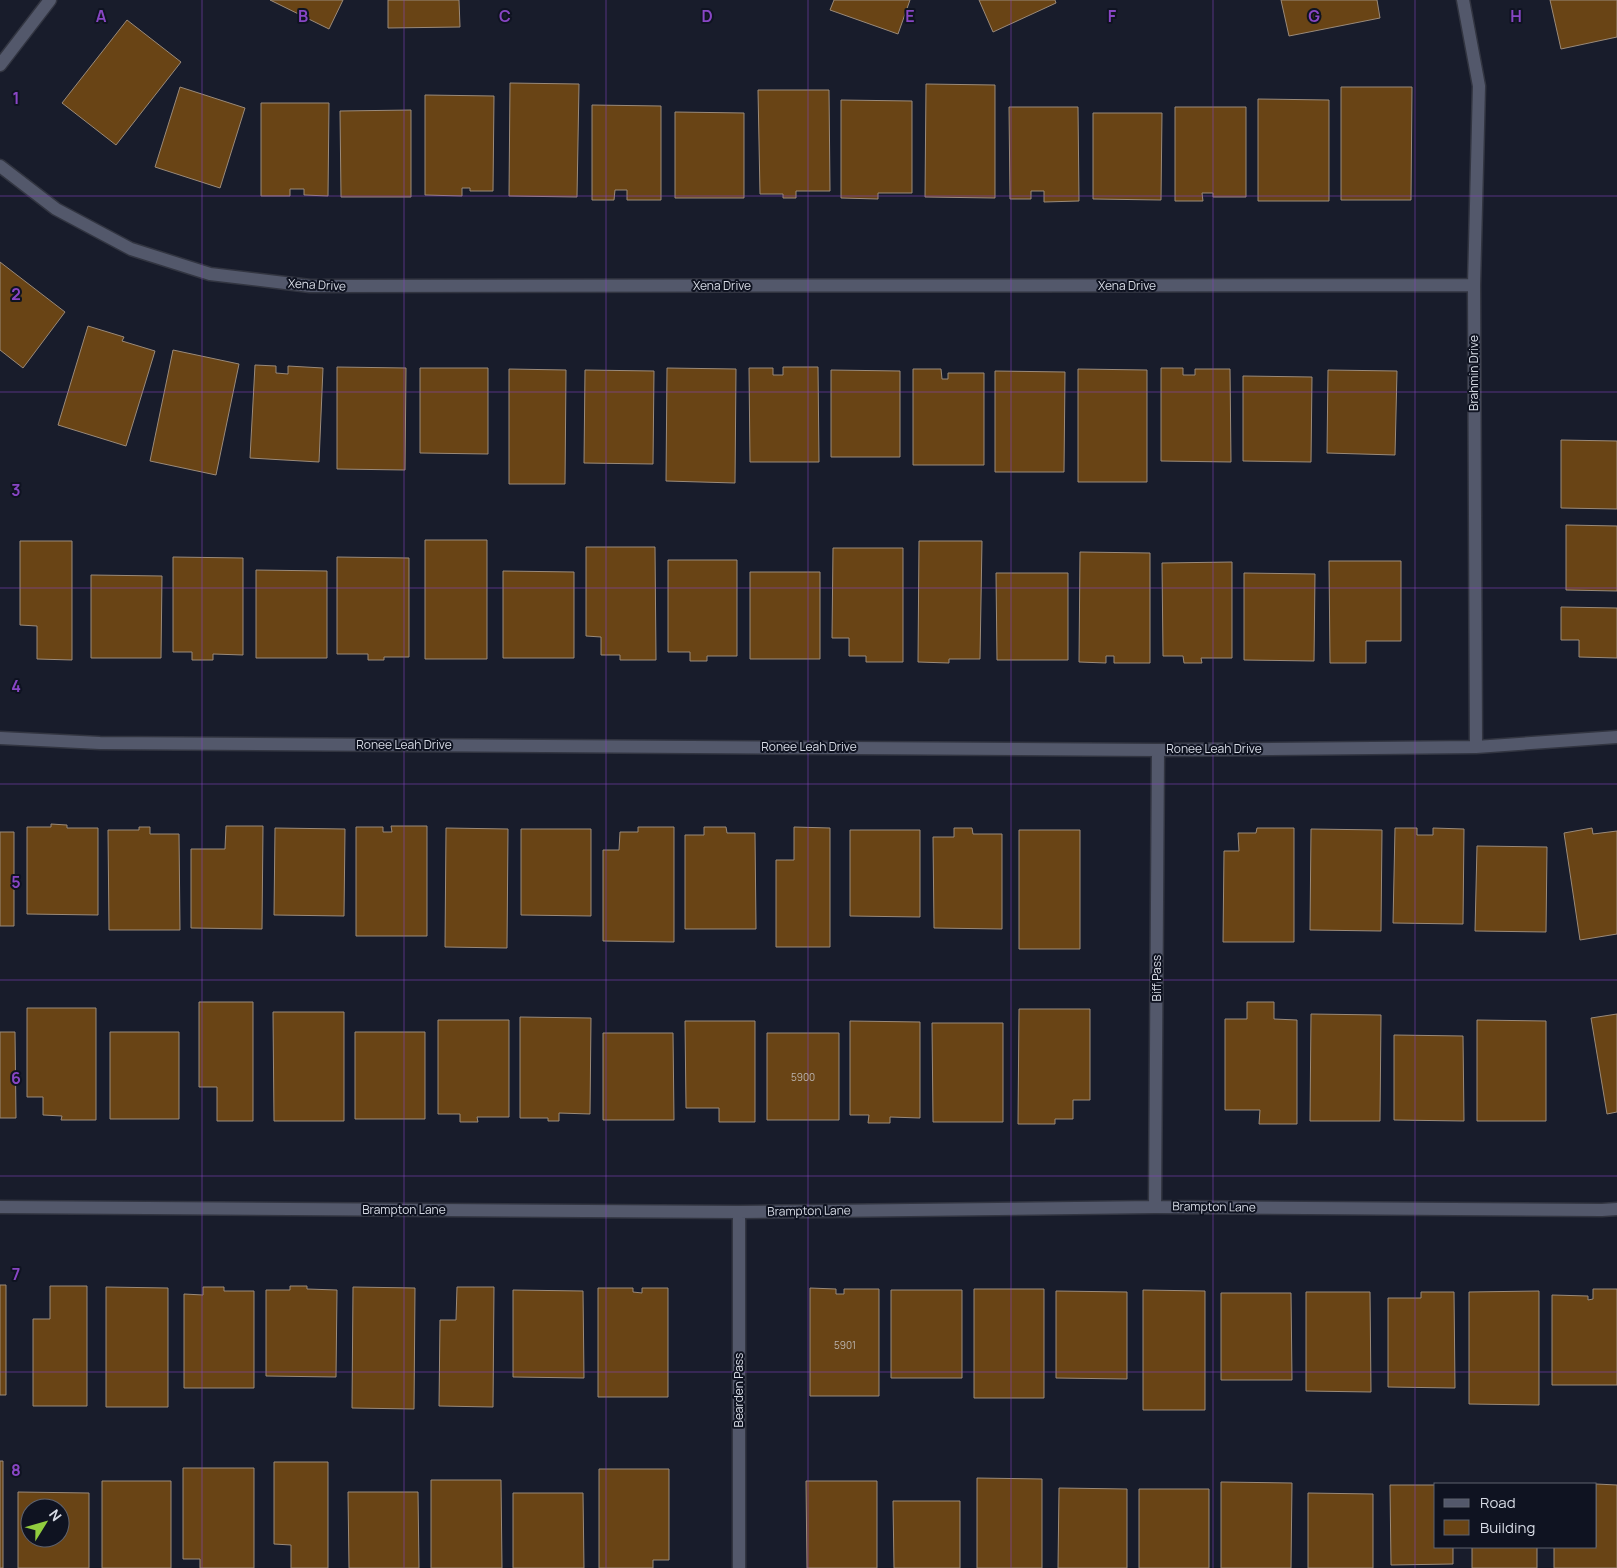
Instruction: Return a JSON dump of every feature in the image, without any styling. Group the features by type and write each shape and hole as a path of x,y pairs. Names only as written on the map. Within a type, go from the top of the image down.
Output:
{"street":[{"path":"0,65 50,0"},
{"name":"Brahmin Drive","path":"1463,0 1479,86 1474,285 1476,747"},
{"name":"Xena Drive","path":"0,166 56,209 131,249 210,274 310,286 1474,285"},
{"name":"Ronee Leah Drive","path":"0,738 100,743 1158,750 1476,747 1617,738"},
{"name":"Biff Pass","path":"1155,1207 1158,750"},
{"name":"Brampton Lane","path":"0,1207 738,1212 1155,1207 1617,1209"},
{"name":"Bearden Pass","path":"738,1212 739,1568"}],"building":[{"path":"270,0 343,0 329,29"},
{"path":"388,0 459,0 460,27 388,28"},
{"path":"834,0 910,0 898,34 830,10"},
{"path":"979,0 1055,0 1056,3 993,32"},
{"path":"1281,0 1377,0 1380,18 1289,36"},
{"path":"1550,0 1617,0 1617,37 1561,49"},
{"path":"127,20 181,62 116,145 62,103"},
{"path":"510,83 579,84 577,197 509,196"},
{"path":"926,84 995,85 995,198 925,197"},
{"path":"180,87 245,108 220,188 155,167"},
{"path":"1341,87 1412,87 1411,200 1341,200"},
{"path":"758,90 829,90 830,191 796,191 796,198 783,198 783,194 760,194"},
{"path":"425,95 494,96 493,191 470,191 470,188 462,188 462,196 425,195"},
{"path":"1258,99 1329,100 1329,201 1258,201"},
{"path":"841,100 912,101 912,193 878,193 878,199 841,198"},
{"path":"261,103 329,103 328,196 304,195 304,189 290,189 290,196 261,196"},
{"path":"592,105 661,106 661,200 627,200 627,190 615,190 614,200 592,200"},
{"path":"1009,107 1078,107 1079,201 1044,202 1044,191 1031,191 1031,199 1010,199"},
{"path":"1175,107 1246,107 1246,197 1213,197 1213,193 1202,193 1203,201 1175,201"},
{"path":"411,110 411,197 341,197 340,111"},
{"path":"675,112 744,113 744,198 675,198"},
{"path":"1093,113 1162,113 1161,200 1093,199"},
{"path":"0,262 65,312 23,368 0,350"},
{"path":"88,326 124,337 122,341 155,351 126,446 58,425"},
{"path":"173,350 239,364 216,475 150,461"},
{"path":"255,365 276,366 276,373 288,374 288,366 323,368 319,462 250,458"},
{"path":"337,367 406,368 405,470 337,469"},
{"path":"783,367 818,367 819,462 750,462 749,368 773,368 773,375 783,375"},
{"path":"420,368 488,368 488,454 420,453"},
{"path":"667,368 736,369 735,483 666,481"},
{"path":"1161,368 1183,368 1183,375 1195,375 1195,369 1230,369 1231,462 1161,461"},
{"path":"509,369 566,370 565,484 509,484"},
{"path":"913,369 941,369 942,379 948,379 948,373 984,373 984,465 913,465"},
{"path":"1078,369 1147,370 1147,482 1078,482"},
{"path":"585,370 654,371 653,464 584,463"},
{"path":"831,370 900,371 900,457 831,457"},
{"path":"1328,370 1397,371 1395,455 1327,453"},
{"path":"995,371 1065,372 1064,472 995,472"},
{"path":"1243,376 1312,377 1311,462 1243,461"},
{"path":"1561,440 1617,441 1617,509 1561,508"},
{"path":"1566,525 1617,526 1617,591 1566,590"},
{"path":"425,540 487,540 487,659 425,659"},
{"path":"20,541 72,541 72,660 37,659 37,626 20,625"},
{"path":"919,541 982,541 980,659 949,659 949,663 918,662"},
{"path":"586,547 655,547 656,660 620,660 620,655 601,655 601,637 586,636"},
{"path":"833,548 903,548 903,662 866,662 866,656 849,656 849,638 832,638"},
{"path":"1080,552 1150,553 1150,663 1114,663 1114,656 1106,656 1106,663 1079,662"},
{"path":"173,557 243,558 243,655 213,654 213,660 192,660 192,652 173,652"},
{"path":"337,557 409,558 409,657 384,657 384,660 368,660 368,654 337,654"},
{"path":"668,560 737,560 737,656 707,656 707,661 690,661 690,652 668,652"},
{"path":"1329,561 1401,561 1401,641 1366,641 1366,663 1330,663"},
{"path":"1232,562 1232,658 1201,658 1202,663 1184,663 1183,656 1163,656 1162,563"},
{"path":"256,570 327,571 327,658 256,658"},
{"path":"503,571 574,572 574,658 503,658"},
{"path":"750,572 820,572 820,659 750,659"},
{"path":"996,573 1068,573 1068,660 997,660"},
{"path":"1244,573 1315,574 1314,661 1244,660"},
{"path":"91,575 162,576 161,658 91,658"},
{"path":"1561,607 1617,608 1617,658 1579,657 1579,640 1561,640"},
{"path":"51,824 67,825 67,828 98,828 98,915 27,914 27,827 51,827"},
{"path":"226,826 263,826 262,929 191,928 191,849 225,849"},
{"path":"391,826 427,826 427,936 356,936 356,827 383,827 383,832 392,832"},
{"path":"139,827 150,827 150,834 179,834 180,930 109,930 108,830 139,830"},
{"path":"638,827 674,827 674,942 603,941 603,850 619,850 620,832 638,832"},
{"path":"704,827 726,827 727,833 755,833 756,929 685,929 685,835 704,835"},
{"path":"794,827 830,828 830,947 776,947 776,860 794,860"},
{"path":"275,828 345,829 344,916 274,915"},
{"path":"446,828 508,829 507,948 445,947"},
{"path":"954,828 972,828 973,834 1002,834 1002,929 934,928 933,837 954,837"},
{"path":"1257,828 1294,828 1294,942 1223,942 1224,851 1239,851 1238,833 1256,833"},
{"path":"1395,828 1417,828 1417,835 1433,835 1433,828 1464,829 1463,924 1393,923"},
{"path":"1592,828 1593,834 1617,831 1617,934 1580,940 1564,833"},
{"path":"521,829 591,829 591,916 521,915"},
{"path":"1311,829 1382,830 1381,931 1310,930"},
{"path":"850,830 920,830 920,917 850,916"},
{"path":"1019,830 1080,830 1080,949 1019,949"},
{"path":"0,832 14,832 14,926 0,926"},
{"path":"1477,846 1547,847 1546,932 1475,931"},
{"path":"199,1002 253,1002 253,1121 217,1121 217,1087 199,1087"},
{"path":"1247,1002 1274,1002 1274,1019 1297,1020 1297,1124 1259,1124 1260,1110 1225,1110 1225,1019 1247,1019"},
{"path":"27,1008 96,1008 96,1120 61,1120 62,1116 43,1115 43,1097 27,1097"},
{"path":"1019,1009 1090,1009 1090,1100 1073,1100 1073,1119 1055,1119 1055,1124 1018,1124"},
{"path":"273,1012 344,1012 344,1121 274,1121"},
{"path":"1311,1014 1381,1015 1380,1121 1310,1121"},
{"path":"1617,1014 1617,1112 1607,1114 1591,1018"},
{"path":"520,1017 591,1018 590,1114 559,1113 559,1121 548,1121 548,1118 520,1118"},
{"path":"438,1020 509,1020 509,1117 477,1117 478,1122 460,1122 460,1114 438,1114"},
{"path":"1477,1020 1546,1021 1546,1121 1477,1121"},
{"path":"685,1021 755,1021 755,1122 719,1122 719,1108 686,1108"},
{"path":"850,1021 920,1022 920,1118 890,1117 890,1123 868,1123 869,1115 850,1115"},
{"path":"932,1023 1003,1023 1003,1122 933,1122"},
{"path":"0,1032 15,1032 16,1118 0,1118"},
{"path":"110,1032 179,1032 179,1119 110,1119"},
{"path":"355,1032 425,1032 425,1119 355,1119"},
{"path":"603,1033 673,1033 674,1120 603,1120"},
{"path":"767,1033 839,1033 839,1120 767,1120"},
{"path":"1394,1035 1463,1036 1464,1121 1394,1120"},
{"path":"0,1285 6,1285 6,1395 0,1395"},
{"path":"50,1286 87,1286 87,1406 33,1406 33,1319 50,1319"},
{"path":"290,1286 307,1286 307,1289 337,1290 336,1377 266,1376 266,1290 290,1290"},
{"path":"106,1287 168,1288 168,1407 106,1407"},
{"path":"203,1287 224,1287 224,1291 254,1291 254,1388 184,1388 184,1294 203,1295"},
{"path":"353,1287 415,1288 414,1409 352,1408"},
{"path":"457,1287 494,1287 493,1407 439,1406 440,1320 456,1320"},
{"path":"598,1288 633,1288 633,1292 642,1293 642,1288 668,1288 668,1397 598,1397"},
{"path":"810,1288 836,1289 836,1294 844,1294 844,1289 879,1289 879,1396 810,1396"},
{"path":"974,1289 1044,1289 1044,1398 974,1398"},
{"path":"1593,1289 1617,1289 1617,1385 1552,1385 1552,1295 1588,1296 1588,1300 1593,1299"},
{"path":"513,1290 583,1291 584,1378 513,1377"},
{"path":"891,1290 962,1290 962,1378 891,1378"},
{"path":"1143,1290 1205,1291 1205,1410 1143,1410"},
{"path":"1056,1291 1127,1292 1127,1379 1056,1378"},
{"path":"1539,1291 1539,1405 1469,1404 1469,1292"},
{"path":"1306,1292 1370,1292 1371,1392 1306,1391"},
{"path":"1421,1292 1454,1292 1455,1388 1388,1387 1388,1298 1421,1298"},
{"path":"1221,1293 1291,1293 1292,1380 1221,1380"},
{"path":"0,1461 3,1461 3,1568 0,1568"},
{"path":"274,1462 328,1462 328,1568 291,1568 291,1545 274,1544"},
{"path":"183,1468 254,1468 254,1568 200,1568 200,1559 183,1559"},
{"path":"599,1469 669,1469 669,1560 653,1560 653,1568 599,1568"},
{"path":"977,1478 1042,1479 1042,1568 977,1568"},
{"path":"431,1480 501,1480 502,1568 431,1568"},
{"path":"102,1481 171,1481 171,1568 102,1568"},
{"path":"806,1481 877,1481 877,1568 807,1568"},
{"path":"1221,1482 1292,1483 1291,1568 1221,1568"},
{"path":"1597,1484 1617,1485 1617,1568 1554,1568 1554,1548 1597,1548"},
{"path":"1390,1485 1434,1485 1434,1548 1453,1548 1453,1564 1391,1565"},
{"path":"1059,1488 1127,1489 1127,1568 1058,1568"},
{"path":"1139,1489 1209,1489 1209,1568 1139,1568"},
{"path":"18,1492 89,1493 89,1568 18,1568"},
{"path":"348,1492 418,1492 419,1568 349,1568"},
{"path":"513,1493 583,1493 584,1568 513,1568"},
{"path":"1308,1493 1373,1494 1373,1568 1308,1568"},
{"path":"893,1501 960,1501 960,1568 894,1568"},
{"path":"1472,1548 1537,1548 1537,1568 1472,1568"}]}
